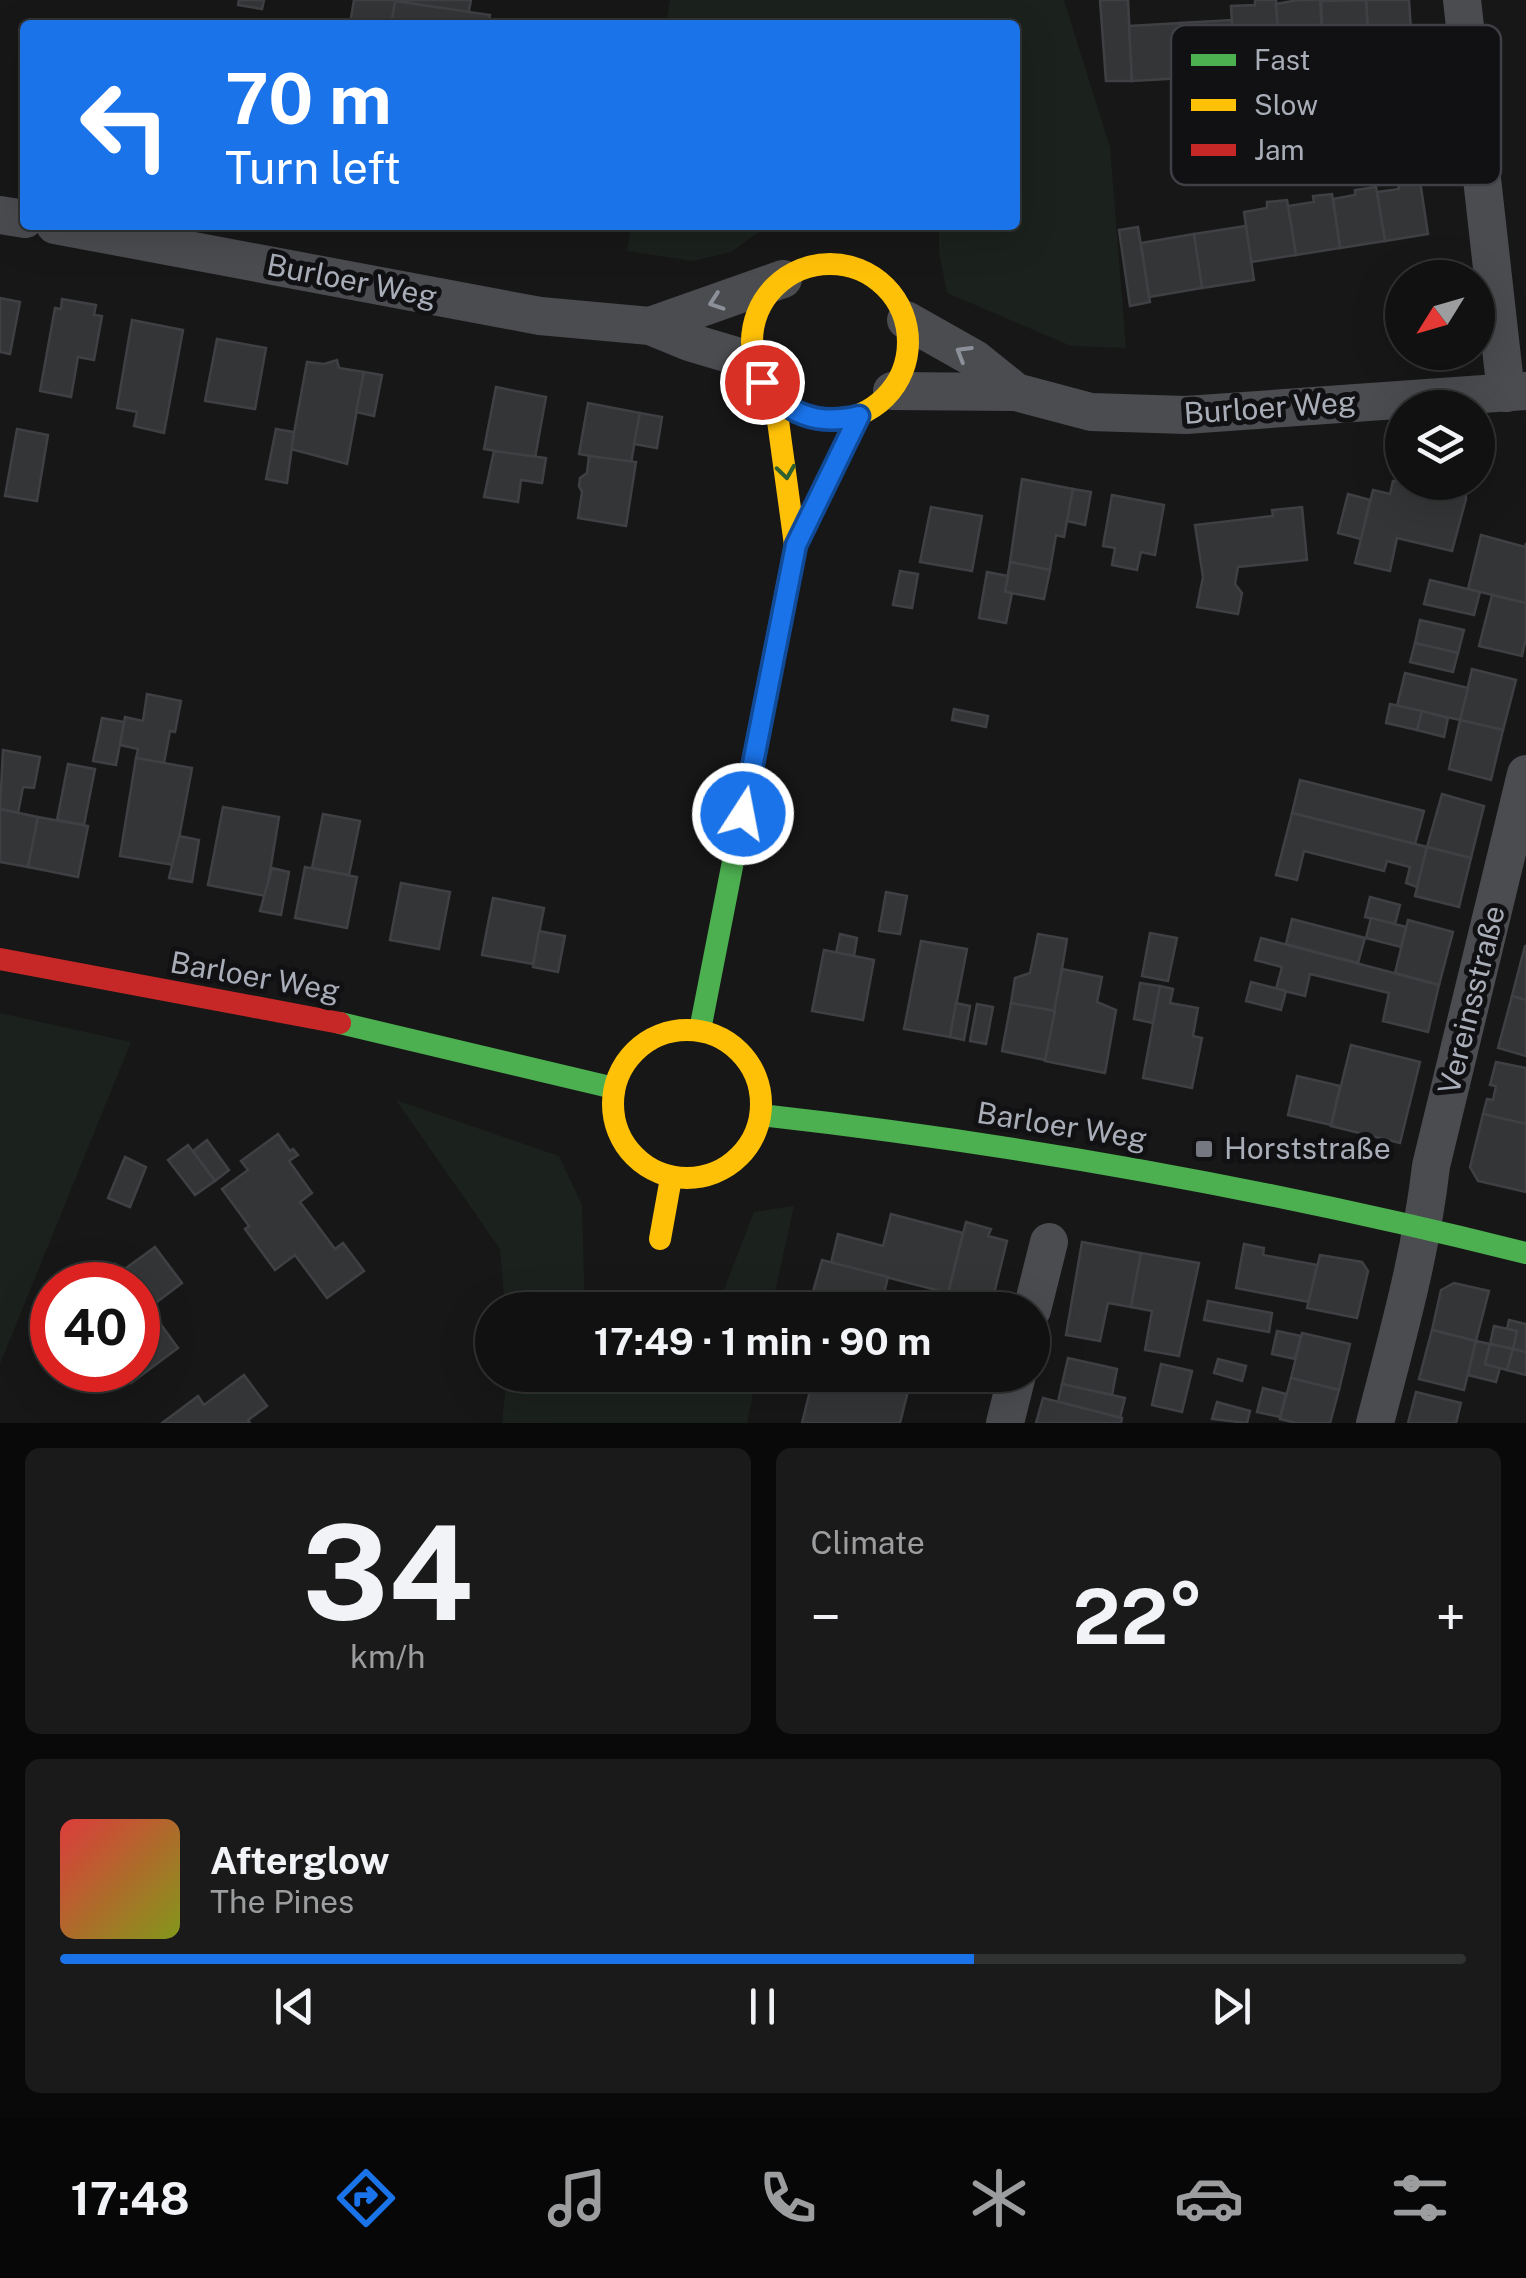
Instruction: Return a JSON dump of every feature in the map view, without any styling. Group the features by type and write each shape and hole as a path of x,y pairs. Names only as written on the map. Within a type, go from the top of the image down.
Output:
{"street":[{"path":"1462,0 1465,25"},
{"path":"1487,185 1516,392"},
{"name":"Burloer Weg","path":"82,230 540,316 650,326 753,361"},
{"path":"855,268 862,239"},
{"path":"831,263 855,268 877,280 894,297 906,320 906,363 892,391 877,406 859,416 837,421 815,420 775,399 762,382 753,361 751,336 756,314 767,294 783,278 806,267 831,263"},
{"name":"Burloer Weg","path":"650,326 783,278"},
{"name":"Burloer Weg","path":"906,320 975,359 1016,392"},
{"name":"Burloer Weg","path":"892,391 1016,392 1091,412 1186,416 1516,392"},
{"path":"775,399 796,545"},
{"path":"700,1030 796,545 859,416"},
{"name":"Vereinsstraße","path":"1424,1226 1431,1166 1526,774"},
{"name":"Barloer Weg","path":"0,959 348,1024 614,1088"},
{"path":"676,1030 700,1030 722,1038 754,1070 762,1114 754,1138 740,1158 719,1172 695,1179 671,1178 649,1170 619,1136 612,1114 614,1088 621,1068 635,1050 654,1037 676,1030"},
{"name":"Barloer Weg","path":"762,1114 1071,1156 1424,1226 1526,1253"},
{"path":"660,1239 671,1178"},
{"path":"1375,1423 1424,1226"},
{"path":"1036,1292 1049,1242"},
{"path":"1005,1423 1013,1392"}],"shaded area":[{"path":"670,0 1064,0 1110,147 1126,348 1071,346 947,293 939,230 1020,230 1020,20 667,20"},
{"path":"630,230 762,230 731,252 693,261 627,251"},
{"path":"0,1013 131,1042 41,1262 30,1262 30,1290 0,1364"},
{"path":"396,1100 559,1156 582,1205 584,1292 504,1292 500,1249"},
{"path":"794,1206 775,1292 723,1292 754,1212"},
{"path":"505,1392 753,1392 747,1423 502,1423"}],"building":[{"path":"239,0 264,0 262,9 238,5"},
{"path":"354,0 396,0 392,20 351,20"},
{"path":"396,0 471,0 468,15"},
{"path":"1100,0 1128,0 1132,81 1106,81"},
{"path":"1255,0 1276,0 1278,25 1232,25 1231,6 1255,5"},
{"path":"1320,0 1321,25 1278,25 1276,4"},
{"path":"1366,0 1409,0 1411,25 1368,25"},
{"path":"1366,0 1368,25 1322,25 1321,1"},
{"path":"395,1 490,15 489,20 392,20"},
{"path":"1232,20 1232,25 1180,25"},
{"path":"1180,23 1171,25 1171,79 1132,81 1129,26"},
{"path":"1398,185 1421,185 1428,234 1385,241 1377,192 1399,189"},
{"path":"1376,187 1385,241 1340,248 1333,199"},
{"path":"1332,194 1340,248 1296,255 1288,206 1314,202 1313,196"},
{"path":"1287,200 1296,255 1251,262 1244,212 1267,208 1267,202"},
{"path":"1246,226 1254,280 1202,288 1194,234"},
{"path":"1138,227 1150,302 1130,306 1119,230"},
{"path":"1194,234 1202,288 1149,297 1141,243"},
{"path":"0,298 20,302 10,354 0,352"},
{"path":"62,299 96,305 94,315 102,316 94,360 78,357 71,397 40,391 55,308 61,309"},
{"path":"132,320 183,330 164,433 134,426 137,412 117,408"},
{"path":"217,339 266,348 255,409 205,401"},
{"path":"337,360 339,368 364,372 347,464 291,449 307,362 324,364"},
{"path":"364,372 382,375 374,416 356,412"},
{"path":"496,387 546,397 535,458 484,449"},
{"path":"588,403 640,413 631,463 579,454"},
{"path":"640,413 662,417 657,448 634,444"},
{"path":"17,429 48,435 37,501 5,496"},
{"path":"276,429 294,432 287,483 266,479"},
{"path":"494,451 546,458 542,483 521,480 518,502 484,497"},
{"path":"589,456 636,462 626,526 578,518 580,478 587,473"},
{"path":"1022,479 1073,489 1064,537 1056,535 1050,570 1010,562"},
{"path":"1073,489 1091,492 1085,525 1067,521"},
{"path":"1373,490 1385,493 1385,500 1466,500 1452,551 1397,538 1390,571 1355,563"},
{"path":"1348,494 1370,500 1361,539 1338,533"},
{"path":"1112,495 1164,505 1155,555 1141,552 1137,570 1112,565 1115,548 1103,546"},
{"path":"931,507 982,516 972,571 920,562"},
{"path":"1302,507 1307,560 1238,567 1235,584 1242,593 1238,614 1197,607 1203,577 1195,525 1273,516 1272,510"},
{"path":"1481,535 1525,547 1526,543 1526,603 1468,589"},
{"path":"1010,562 1050,570 1044,599 1005,592"},
{"path":"900,571 918,574 912,608 893,605"},
{"path":"987,572 1008,576 1005,592 1012,593 1006,623 979,618"},
{"path":"1430,580 1480,592 1474,615 1424,604"},
{"path":"1492,595 1526,603 1522,656 1479,646"},
{"path":"1420,620 1464,630 1458,653 1415,643"},
{"path":"1415,643 1458,653 1453,672 1410,662"},
{"path":"1472,669 1516,680 1503,730 1460,720"},
{"path":"1405,673 1468,688 1460,720 1397,706"},
{"path":"147,694 181,701 164,763 136,758 138,749 120,745 125,717 143,721"},
{"path":"1390,704 1422,711 1417,730 1386,723"},
{"path":"954,709 988,716 986,727 952,720"},
{"path":"1422,711 1448,718 1444,737 1417,730"},
{"path":"102,718 124,722 116,765 93,761"},
{"path":"1460,720 1503,730 1491,780 1449,769"},
{"path":"3,750 40,757 34,788 23,787 18,813 0,809"},
{"path":"136,758 192,768 174,865 120,856"},
{"path":"68,764 95,769 84,825 57,820"},
{"path":"1300,780 1424,811 1415,844 1292,813"},
{"path":"1442,794 1484,806 1471,858 1427,847"},
{"path":"223,807 279,817 266,896 208,885"},
{"path":"0,809 38,817 28,867 0,862"},
{"path":"1292,813 1427,847 1417,887 1406,883 1410,867 1387,861 1384,871 1304,851 1297,880 1276,875"},
{"path":"323,814 360,821 349,875 312,868"},
{"path":"38,817 88,826 78,877 28,867"},
{"path":"179,836 199,840 192,882 169,878"},
{"path":"1427,847 1471,858 1459,907 1415,896"},
{"path":"305,867 357,877 347,928 295,918"},
{"path":"272,868 289,872 281,915 260,911"},
{"path":"401,883 450,892 439,949 390,940"},
{"path":"886,892 907,896 900,934 879,931"},
{"path":"1370,897 1400,905 1395,924 1365,917"},
{"path":"493,898 544,908 533,964 482,955"},
{"path":"1371,918 1406,927 1401,947 1366,938"},
{"path":"1292,919 1365,938 1358,963 1286,944"},
{"path":"1408,920 1453,932 1439,985 1395,973"},
{"path":"539,931 565,936 558,972 533,967"},
{"path":"1150,933 1177,938 1168,981 1142,976"},
{"path":"840,934 857,938 854,956 836,953"},
{"path":"1038,934 1067,939 1055,1011 1011,1003 1015,978 1030,973"},
{"path":"1261,938 1439,985 1428,1032 1383,1021 1389,993 1310,974 1305,996 1276,989 1282,967 1255,960"},
{"path":"921,941 967,949 950,1037 904,1029"},
{"path":"1526,946 1526,1000 1512,996"},
{"path":"824,950 874,960 863,1020 812,1011"},
{"path":"1062,969 1102,977 1097,1002 1116,1010 1105,1073 1045,1061"},
{"path":"1251,982 1286,991 1281,1010 1246,1001"},
{"path":"1140,983 1160,986 1153,1023 1134,1019"},
{"path":"1160,986 1173,989 1170,1003 1198,1008 1193,1036 1202,1038 1192,1088 1143,1078"},
{"path":"1512,996 1526,1000 1526,1056 1498,1048"},
{"path":"956,1003 970,1006 964,1040 950,1037"},
{"path":"1011,1003 1055,1011 1045,1060 1002,1051"},
{"path":"977,1004 993,1007 986,1044 970,1041"},
{"path":"1351,1045 1420,1062 1400,1143 1331,1126"},
{"path":"1496,1062 1526,1068 1526,1124 1483,1114 1487,1099 1493,1100 1496,1086 1490,1085"},
{"path":"1297,1076 1340,1086 1331,1125 1288,1115"},
{"path":"1483,1114 1526,1124 1526,1192 1478,1181 1470,1167"},
{"path":"278,1134 290,1151 293,1149 298,1155 289,1161 312,1193 300,1202 335,1249 343,1243 364,1271 327,1298 295,1255 275,1270 222,1189 248,1170 241,1161"},
{"path":"207,1140 229,1170 215,1181 193,1151"},
{"path":"188,1145 215,1181 195,1195 168,1160"},
{"path":"125,1157 146,1167 130,1207 108,1198"},
{"path":"891,1214 963,1233 948,1292 831,1263 838,1234 883,1246"},
{"path":"966,1222 991,1229 988,1236 1007,1241 994,1292 948,1292"},
{"path":"1082,1242 1141,1253 1131,1307 1108,1303 1100,1341 1066,1335"},
{"path":"1244,1244 1264,1248 1263,1255 1317,1265 1309,1302 1236,1288"},
{"path":"155,1247 182,1283 160,1300 160,1262 134,1262"},
{"path":"1141,1253 1199,1263 1179,1356 1145,1350 1152,1311 1131,1307"},
{"path":"1320,1255 1362,1262 1368,1271 1357,1318 1307,1308"},
{"path":"822,1260 888,1277 884,1292 813,1292"},
{"path":"1454,1283 1489,1291 1476,1341 1432,1330 1441,1290"},
{"path":"1208,1301 1272,1313 1269,1332 1204,1320"},
{"path":"1509,1320 1526,1324 1526,1352 1513,1349 1517,1331 1507,1329"},
{"path":"160,1323 178,1348 160,1361"},
{"path":"1494,1326 1517,1331 1513,1349 1490,1344"},
{"path":"1432,1330 1476,1341 1464,1390 1419,1379"},
{"path":"1277,1331 1301,1336 1295,1359 1272,1354"},
{"path":"1302,1333 1350,1344 1339,1390 1291,1378"},
{"path":"1476,1341 1490,1344 1485,1364 1500,1368 1496,1382 1468,1375"},
{"path":"1490,1344 1513,1349 1507,1370 1485,1364"},
{"path":"1513,1349 1526,1352 1526,1375 1507,1370"},
{"path":"1068,1358 1117,1369 1112,1395 1062,1384"},
{"path":"1218,1359 1246,1366 1242,1381 1214,1373"},
{"path":"1161,1364 1192,1371 1182,1412 1152,1405"},
{"path":"244,1375 267,1406 248,1420 250,1423 162,1423 198,1396 204,1405"},
{"path":"1291,1378 1339,1390 1330,1423 1280,1419"},
{"path":"1062,1384 1125,1398 1120,1418 1058,1402"},
{"path":"1263,1388 1286,1394 1280,1417 1257,1412"},
{"path":"810,1392 908,1392 900,1423 802,1423"},
{"path":"1416,1392 1461,1403 1456,1423 1408,1423"},
{"path":"1043,1398 1122,1418 1121,1423 1036,1423"},
{"path":"1217,1402 1250,1411 1247,1423 1212,1419"}],"traffic: fast":[{"path":"700,1030 795,545 859,416"},
{"path":"340,1023 614,1088"},
{"path":"761,1115 954,1140 1146,1171 1337,1209 1526,1253"}],"traffic: slow":[{"path":"830,264 860,270 885,287 902,312 908,342 902,372 885,397 860,414 830,420 800,414 775,397 758,372 752,342 758,312 775,287 800,270 830,264"},
{"path":"775,399 795,545"},
{"path":"687,1030 716,1035 740,1051 756,1075 761,1104 756,1133 740,1157 716,1173 687,1178 658,1173 634,1157 618,1133 613,1104 618,1075 634,1051 658,1035 687,1030"},
{"path":"660,1239 671,1178"}],"traffic: jam":[{"path":"0,959 340,1023"}],"place":[{"name":"Horststraße","path":"1204,1149"}],"route":[{"path":"743,814 796,545 859,416 815,420 775,399 762,382"}]}
